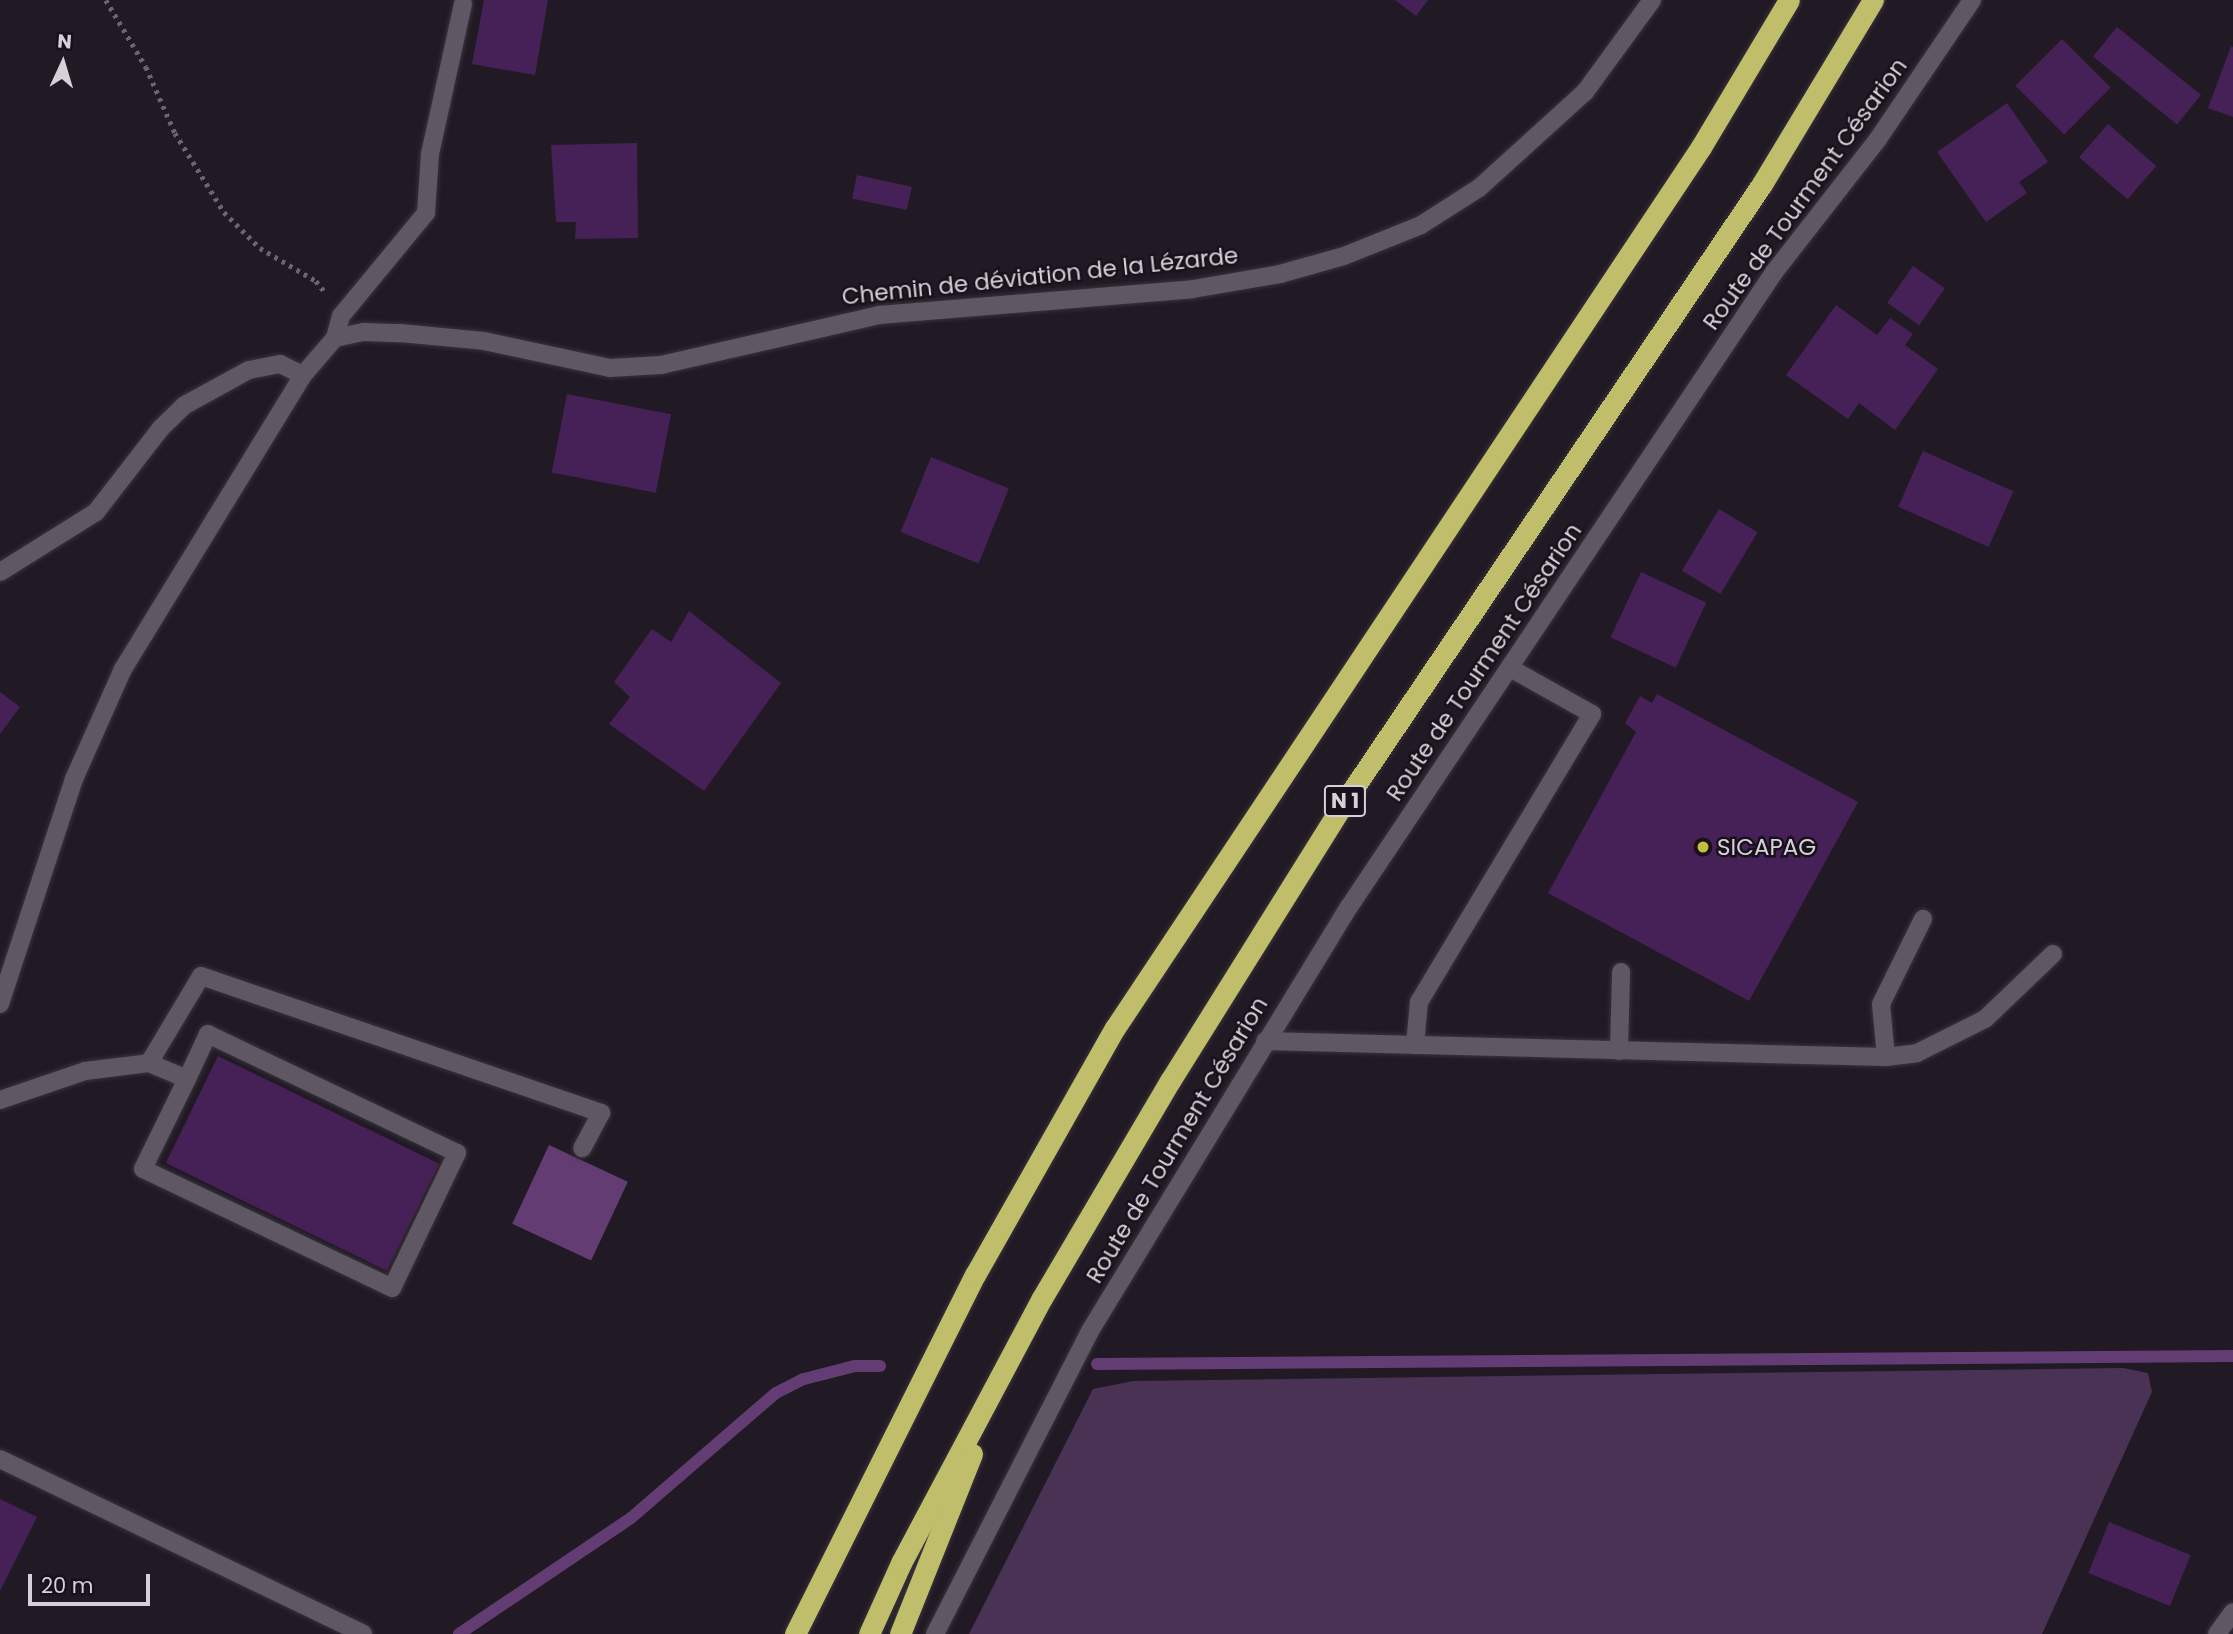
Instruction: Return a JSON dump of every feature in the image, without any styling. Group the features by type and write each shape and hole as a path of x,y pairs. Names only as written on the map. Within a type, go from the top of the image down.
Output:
{"highway":[{"path":"795,1634 975,1275 1115,1028 1694,158 1789,0"},
{"name":"N 1","path":"869,1634 1014,1351 1170,1081 1341,807 1762,184 1873,0"},
{"path":"900,1634 1014,1351"}],"street":[{"name":"Chemin de déviation de la Lézarde","path":"335,338 364,332 484,341 610,369 701,359 790,333 879,315 1193,289 1280,274 1344,256 1421,225 1479,188 1585,92 1652,0"},
{"name":"Route de Tourment Césarion","path":"935,1634 1090,1331 1265,1041 1775,271 1878,139 1972,0"},
{"path":"0,1004 74,779 123,669 303,375 335,338 341,316 426,213 430,154 463,4"},
{"path":"0,572 96,512 161,428 185,405 249,370 280,365 303,375"},
{"path":"1415,1045 1419,1002 1592,714 1510,668"},
{"path":"1886,1056 1881,1004 1923,919"},
{"path":"1265,1041 1886,1056 1917,1053 1985,1018 2053,954"},
{"path":"1619,1051 1621,972"},
{"path":"149,1063 201,976 601,1113 582,1148"},
{"path":"208,1034 457,1153 392,1288 143,1169 187,1079 208,1034"},
{"path":"0,1100 85,1071 149,1063 187,1079"},
{"path":"0,1458 363,1634"},
{"path":"2217,1634 2233,1612"}],"path":[{"path":"106,0 146,66 175,133 224,212 260,248 316,281 341,316"}],"shaded area":[{"path":"549,1145 628,1182 591,1261 512,1224"},
{"path":"2123,1368 2148,1373 2152,1392 2042,1634 969,1634 1093,1389 1133,1381"}],"building":[{"path":"484,0 548,0 535,75 472,64"},
{"path":"1395,0 1428,0 1416,16"},
{"path":"2117,27 2201,95 2177,124 2093,57"},
{"path":"2062,39 2111,88 2064,134 2015,86"},
{"path":"2231,46 2233,47 2233,117 2208,108"},
{"path":"2007,103 2048,162 2019,182 2027,193 1986,222 1937,152"},
{"path":"2108,124 2156,166 2127,199 2079,157"},
{"path":"637,143 638,238 575,239 576,222 556,222 551,145"},
{"path":"857,175 912,187 907,210 852,198"},
{"path":"1913,266 1945,288 1919,325 1887,303"},
{"path":"1836,305 1877,335 1890,318 1913,334 1905,345 1938,369 1895,430 1859,403 1848,419 1786,375"},
{"path":"567,394 671,414 656,493 552,473"},
{"path":"1923,451 2013,491 1989,547 1898,507"},
{"path":"931,457 1009,488 979,564 901,532"},
{"path":"1719,509 1758,532 1720,594 1682,571"},
{"path":"1641,572 1706,602 1676,668 1611,637"},
{"path":"689,611 781,683 704,791 609,724 630,697 614,682 652,629 671,642"},
{"path":"0,692 20,707 0,734"},
{"name":"SICAPAG","path":"1657,694 1858,802 1749,1001 1548,893 1636,732 1625,723 1640,696 1652,703"},
{"path":"218,1056 439,1164 387,1271 166,1163"},
{"path":"0,1499 37,1517 0,1591"},
{"path":"2109,1522 2191,1555 2170,1606 2088,1573"}],"waterway":[{"path":"1097,1364 2233,1356"},
{"path":"459,1634 631,1518 776,1393 804,1379 855,1366 880,1366"}],"place":[{"name":"SICAPAG","path":"1703,847"}]}
